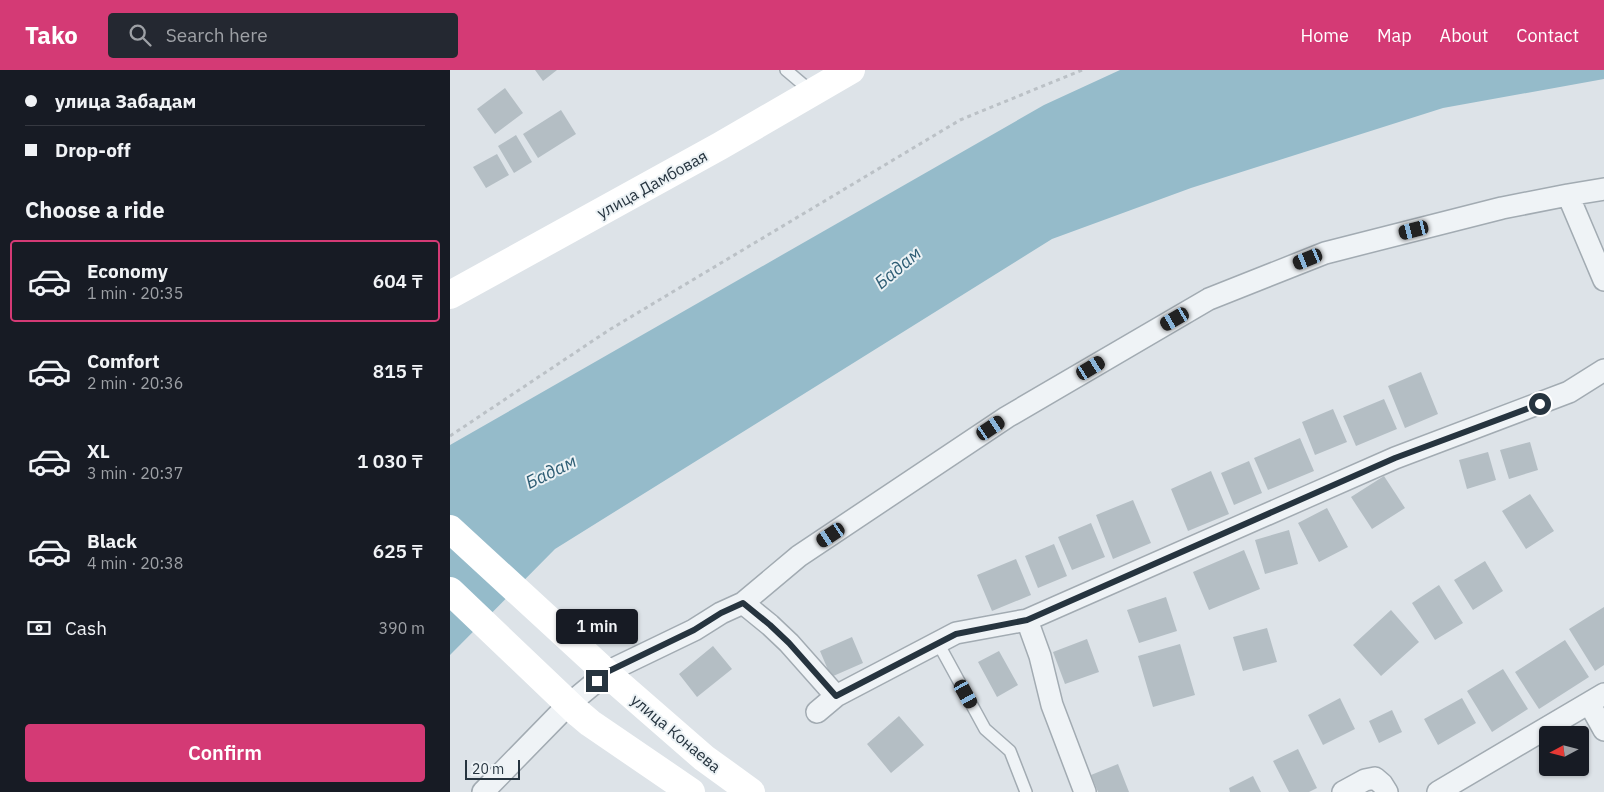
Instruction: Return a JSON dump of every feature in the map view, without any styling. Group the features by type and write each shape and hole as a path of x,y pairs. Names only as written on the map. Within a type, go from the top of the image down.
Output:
{"main road":[{"name":"улица Дамбовая","path":"450,294 720,146 851,70"},
{"name":"улица Конаева","path":"450,529 611,677 704,758 751,792"},
{"path":"450,591 590,723 690,792"}],"street":[{"path":"482,792 568,705 609,671 694,630 721,613 743,603 799,556 1007,417 1209,299 1325,253 1502,208 1604,188"},
{"path":"1568,195 1604,280"},
{"path":"817,712 836,696 956,634 1027,620 1395,458 1569,392 1604,370"},
{"path":"743,603 789,643 836,696"},
{"path":"1027,620 1040,656 1052,705 1085,792"},
{"path":"1438,792 1596,698 1604,730"},
{"path":"1343,792 1365,780 1381,785"}],"lane":[{"path":"786,70 812,92"},
{"path":"938,643 985,729 1010,751 1026,792"}],"path":[{"path":"450,436 609,330 960,120 1082,70"}],"water":[{"name":"Бадам","path":"1120,70 1604,70 1604,79 1443,108 1191,188 1052,239 555,549 450,655 450,445 1044,105"}],"building":[{"path":"535,70 557,70 543,81"},
{"path":"505,88 523,113 495,134 477,109"},
{"path":"561,110 576,134 538,158 523,134"},
{"path":"516,135 532,162 514,173 498,146"},
{"path":"497,154 509,175 486,188 473,167"},
{"path":"1421,372 1438,414 1405,428 1388,386"},
{"path":"1384,399 1397,429 1356,446 1343,416"},
{"path":"1333,409 1347,442 1315,455 1302,422"},
{"path":"1300,438 1314,471 1268,490 1254,458"},
{"path":"1530,442 1538,470 1509,479 1500,450"},
{"path":"1488,452 1496,480 1467,489 1459,460"},
{"path":"1249,461 1262,493 1234,505 1221,473"},
{"path":"1211,471 1229,514 1188,531 1171,489"},
{"path":"1384,476 1405,508 1372,529 1351,497"},
{"path":"1530,494 1554,531 1526,549 1502,511"},
{"path":"1133,500 1151,543 1113,559 1096,515"},
{"path":"1327,508 1348,547 1319,562 1298,523"},
{"path":"1091,523 1105,557 1072,570 1058,537"},
{"path":"1289,530 1298,564 1265,574 1255,540"},
{"path":"1054,544 1067,576 1038,588 1025,556"},
{"path":"1244,550 1260,589 1209,610 1193,572"},
{"path":"1016,559 1031,595 992,611 977,575"},
{"path":"1485,561 1503,591 1473,610 1454,580"},
{"path":"1439,585 1463,623 1435,640 1412,603"},
{"path":"1166,597 1177,631 1139,643 1127,610"},
{"path":"1604,607 1604,665 1595,671 1569,629"},
{"path":"1391,610 1419,642 1381,676 1353,645"},
{"path":"1267,628 1277,662 1243,671 1233,637"},
{"path":"852,637 863,663 831,677 820,651"},
{"path":"1087,639 1099,672 1065,684 1053,652"},
{"path":"1565,640 1589,677 1539,709 1515,672"},
{"path":"1180,644 1195,695 1153,707 1138,656"},
{"path":"713,646 732,669 697,697 679,674"},
{"path":"999,651 1018,685 997,697 978,662"},
{"path":"1503,669 1528,709 1492,732 1467,691"},
{"path":"1340,698 1355,729 1323,745 1308,715"},
{"path":"1462,698 1476,723 1438,745 1424,719"},
{"path":"1392,710 1402,732 1379,743 1369,721"},
{"path":"899,716 924,745 891,773 867,744"},
{"path":"1298,749 1317,788 1309,792 1289,792 1273,761"},
{"path":"1118,764 1129,792 1098,792 1091,775"},
{"path":"1253,776 1261,792 1230,792 1229,788"}],"route":[{"path":"597,681 609,671 694,630 721,613 743,603 789,643 836,696 956,634 1027,620 1395,458 1540,404"}]}
